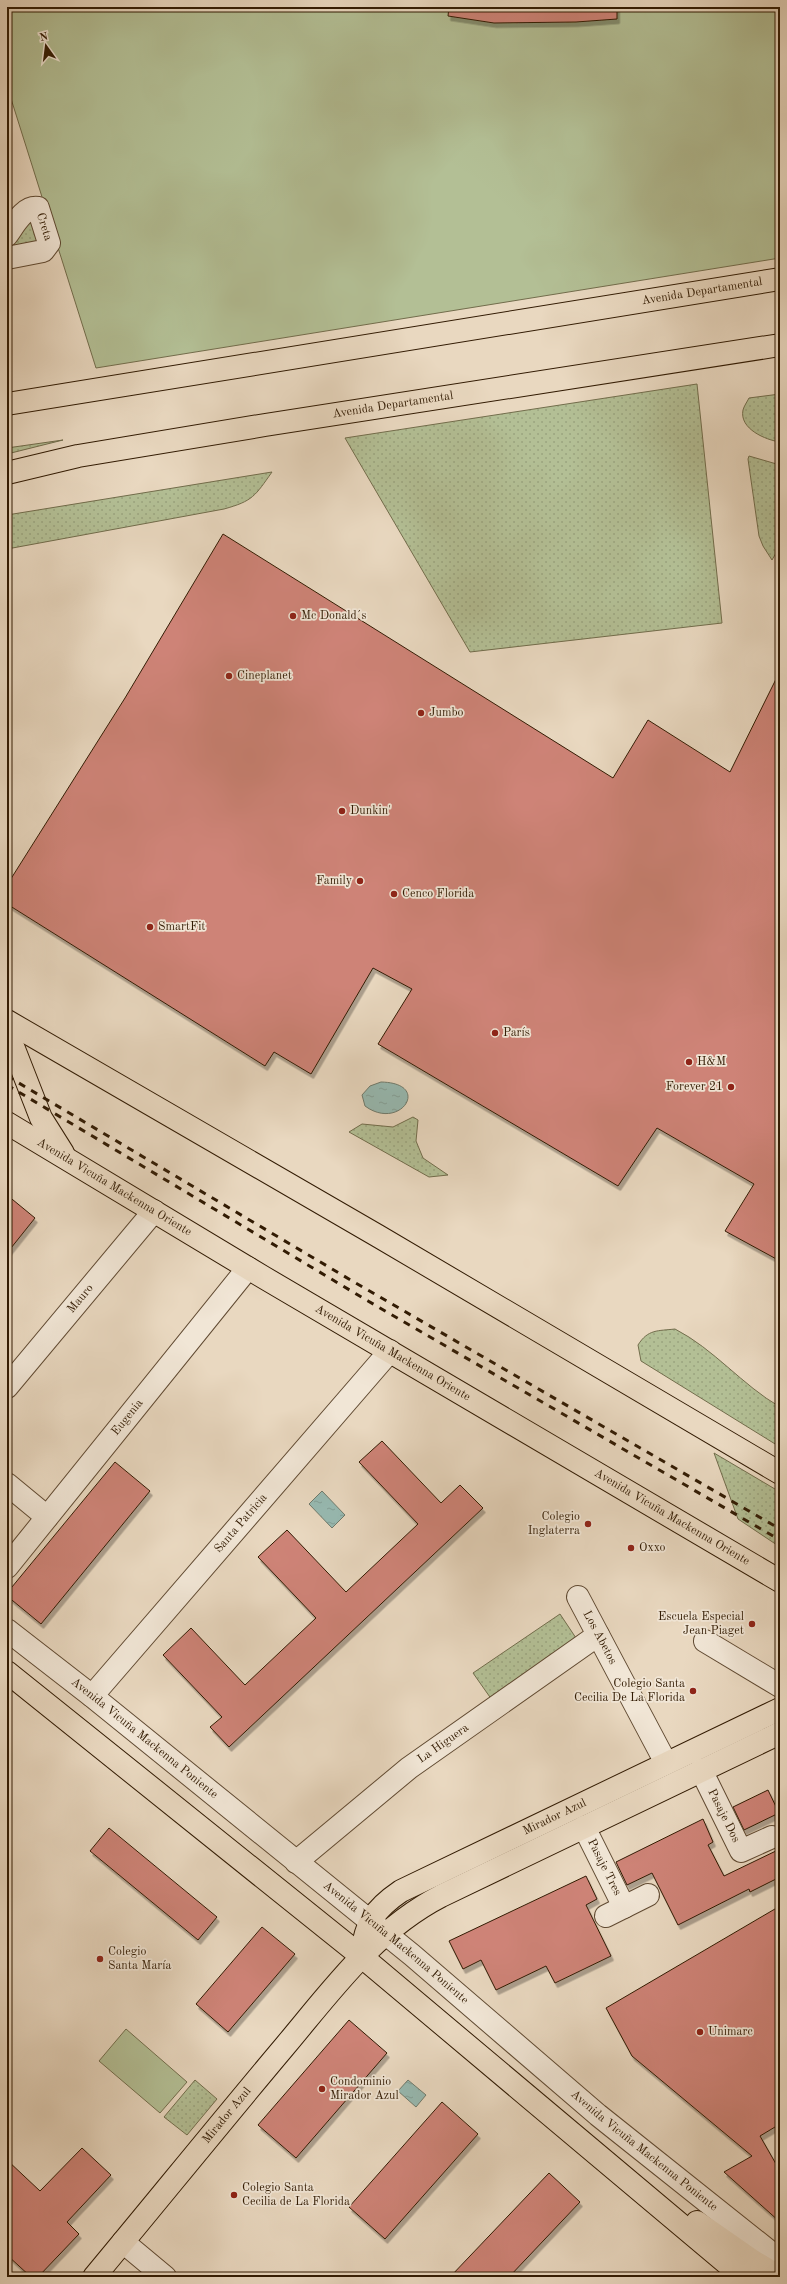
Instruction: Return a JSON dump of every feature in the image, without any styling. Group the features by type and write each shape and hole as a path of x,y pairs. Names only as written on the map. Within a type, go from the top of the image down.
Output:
{"main road":[{"name":"Avenida Departamental","path":"7,404 780,279"},
{"name":"Avenida Departamental","path":"7,473 78,456 780,345"},
{"path":"7,1021 378,1236 780,1473"},
{"path":"7,1031 41,1118 67,1159"},
{"name":"Avenida Vicuña Mackenna Oriente","path":"7,1123 248,1268 780,1581"},
{"path":"7,1672 361,1956 744,2277"},
{"name":"Mirador Azul","path":"94,2277 190,2158 361,1956 377,1928 386,1902 411,1886 780,1709"},
{"name":"Mirador Azul","path":"377,1928 398,1922 425,1904 780,1733"},
{"path":"658,2205 690,2218 753,2261 780,2277"}],"street":[{"name":"Creta","path":"7,235 27,210 32,207 38,208 49,243 43,252 7,258"},
{"name":"Mauro","path":"7,1387 154,1211"},
{"name":"Eugenia","path":"7,1567 248,1268"},
{"name":"Santa Patricia","path":"92,1696 390,1351"},
{"path":"7,1484 47,1517"},
{"name":"Los Abetos","path":"578,1597 666,1763"},
{"name":"Avenida Vicuña Mackenna Poniente","path":"7,1630 92,1696 478,2010 514,2044 598,2115 780,2260"},
{"name":"La Higuera","path":"296,1862 409,1768 598,1635"},
{"path":"705,1641 780,1686"},
{"name":"Pasaje Dos","path":"701,1770 741,1851 772,1837"},
{"name":"Pasaje Tres","path":"584,1827 615,1912 648,1895"},
{"path":"123,2242 166,2277"}],"green space":[{"path":"7,7 780,7 780,258 96,368 7,86"},
{"path":"30,214 38,244 7,257 7,235"},
{"path":"697,384 722,623 470,652 345,438"},
{"path":"780,394 780,442 761,436 749,428 743,417 743,408 749,398"},
{"path":"63,440 7,454 7,448"},
{"path":"749,456 780,465 780,546 772,560 763,546 759,536 748,459"},
{"path":"272,472 257,492 247,500 224,509 7,549 7,515"},
{"path":"413,1117 418,1120 416,1141 423,1158 448,1175 429,1177 349,1132 362,1124 393,1127"},
{"path":"675,1329 703,1347 753,1388 780,1407 780,1447 641,1361 638,1345 646,1336 650,1333 658,1331"},
{"path":"714,1453 780,1492 780,1547 738,1519"},
{"path":"560,1614 578,1641 492,1700 473,1673"},
{"path":"126,2029 187,2082 160,2113 99,2061"},
{"path":"195,2080 217,2099 187,2135 164,2117"}],"water":[{"path":"381,1082 397,1084 405,1090 408,1097 406,1104 399,1110 390,1113 378,1112 365,1106 362,1095 370,1086"},
{"path":"322,1491 345,1515 332,1528 309,1504"},
{"path":"408,2080 426,2095 416,2107 398,2091"}],"building":[{"path":"449,7 617,7 617,19 576,22 494,23 448,16"},
{"name":"Cenco Florida","path":"223,534 613,778 648,720 730,772 780,671 780,1261 725,1231 754,1184 657,1128 618,1186 378,1044 412,989 373,968 311,1074 274,1052 265,1066 7,904 7,885 125,698"},
{"path":"7,1195 35,1218 7,1253"},
{"path":"382,1441 441,1503 460,1485 483,1508 229,1747 210,1727 222,1717 163,1655 191,1628 245,1685 316,1618 258,1557 287,1530 346,1592 418,1524 359,1462"},
{"path":"115,1462 150,1491 41,1624 7,1596 7,1593"},
{"path":"768,1790 779,1813 744,1830 733,1807"},
{"path":"703,1819 713,1842 708,1845 724,1876 780,1849 780,1877 750,1892 749,1889 678,1925 652,1873 627,1885 616,1862"},
{"path":"109,1828 217,1917 198,1940 90,1851"},
{"path":"586,1876 597,1899 586,1905 611,1956 555,1983 546,1966 496,1990 481,1960 463,1969 449,1941"},
{"name":"Unimarc","path":"780,1906 780,2124 760,2136 780,2171 780,2222 724,2172 752,2156 632,2056 606,2008"},
{"path":"262,1927 295,1954 228,2032 196,2004"},
{"name":"Condominio Mirador Azul","path":"349,2020 387,2053 296,2158 258,2125"},
{"name":"Condominio Mirador Azul","path":"442,2102 478,2134 385,2239 349,2207"},
{"path":"82,2148 111,2175 67,2222 79,2234 38,2277 31,2277 7,2255 7,2160 40,2191"},
{"path":"549,2173 580,2202 509,2277 450,2277"}],"railway":[{"path":"7,1076 354,1282 780,1529"},
{"path":"7,1085 368,1301 780,1540"}],"place":[{"name":"Mc Donald´s","path":"293,616"},
{"name":"Cineplanet","path":"229,676"},
{"name":"Jumbo","path":"421,713"},
{"name":"Dunkin'","path":"342,811"},
{"name":"Family","path":"360,881"},
{"name":"Cenco Florida","path":"394,894"},
{"name":"SmartFit","path":"150,927"},
{"name":"París","path":"495,1033"},
{"name":"H&M","path":"689,1062"},
{"name":"Forever 21","path":"731,1087"},
{"name":"Colegio Inglaterra","path":"588,1524"},
{"name":"Oxxo","path":"631,1548"},
{"name":"Escuela Especial Jean Piaget","path":"752,1624"},
{"name":"Colegio Santa Cecilia De La Florida","path":"693,1691"},
{"name":"Colegio Santa María","path":"100,1959"},
{"name":"Unimarc","path":"700,2032"},
{"name":"Condominio Mirador Azul","path":"322,2089"},
{"name":"Colegio Santa Cecilia de La Florida","path":"234,2195"}]}
